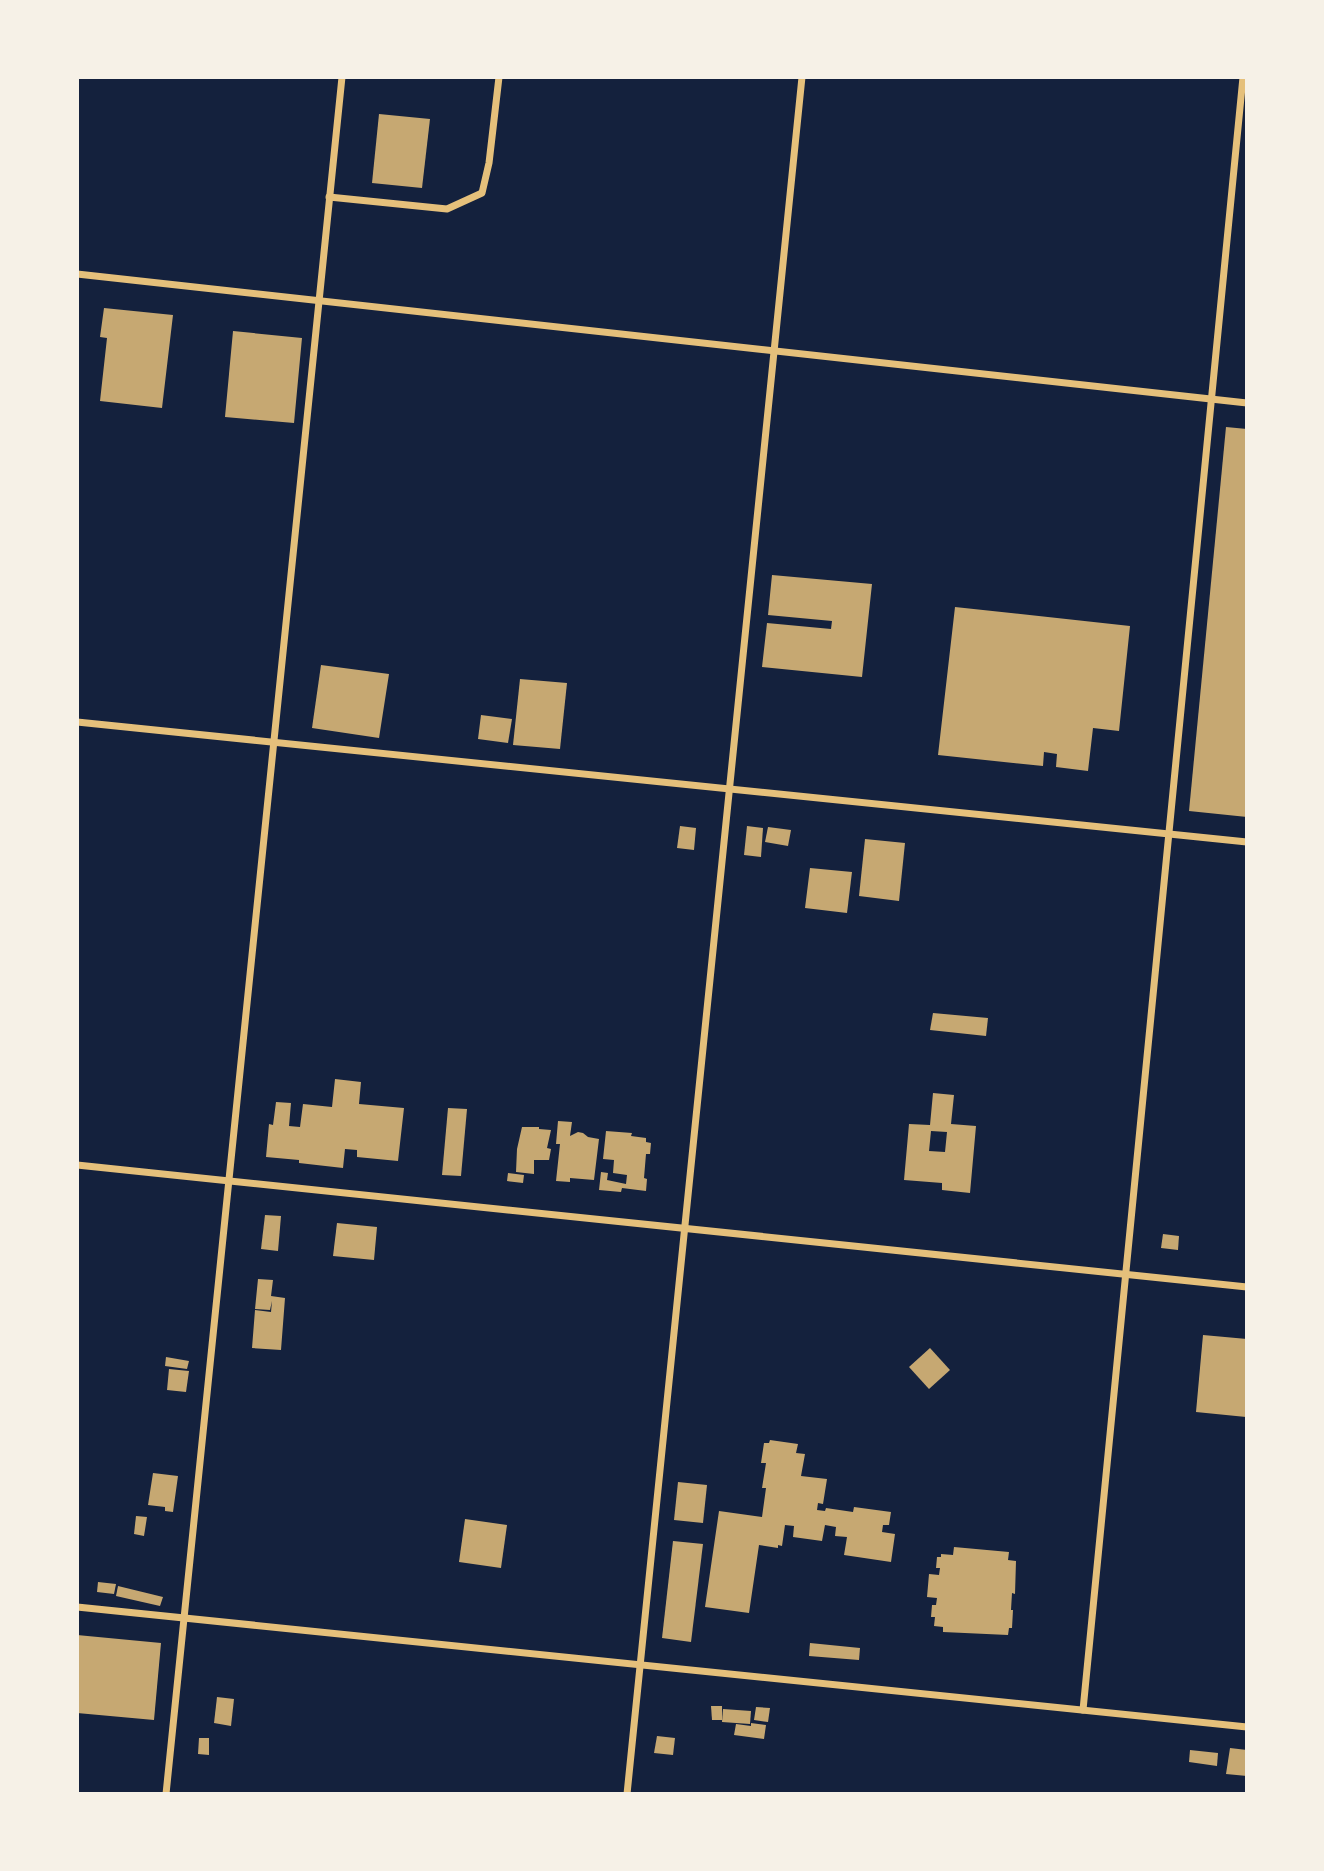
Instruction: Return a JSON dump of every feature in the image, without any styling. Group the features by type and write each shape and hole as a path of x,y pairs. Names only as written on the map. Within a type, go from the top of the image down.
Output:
{"street":[{"path":"166,1794 342,77"},
{"path":"330,197 447,209 482,192 489,163 499,77"},
{"path":"627,1794 802,77"},
{"path":"1083,1710 1243,77"},
{"path":"77,274 1247,403"},
{"path":"77,722 1247,842"},
{"path":"77,1165 1247,1287"},
{"path":"77,1607 1247,1727"}],"building":[{"path":"379,114 430,119 422,188 372,183"},
{"path":"104,308 173,315 162,408 100,401 107,338 100,337"},
{"path":"233,331 302,338 294,423 225,417"},
{"path":"1226,427 1247,429 1247,817 1189,811"},
{"path":"772,575 872,584 862,677 762,667 767,623 831,629 832,621 768,615"},
{"path":"955,607 1130,626 1119,731 1093,728 1088,771 1056,767 1057,754 1044,752 1043,766 938,755"},
{"path":"321,665 389,674 379,738 312,728"},
{"path":"520,679 567,683 560,749 513,745"},
{"path":"481,715 512,719 508,743 478,739"},
{"path":"680,826 696,828 694,850 677,848"},
{"path":"747,826 763,828 761,857 744,855"},
{"path":"768,827 791,830 788,846 765,842"},
{"path":"865,839 905,843 899,901 859,896"},
{"path":"810,868 852,872 847,913 805,908"},
{"path":"933,1013 988,1018 986,1036 930,1030"},
{"path":"335,1079 361,1082 359,1104 404,1108 398,1161 357,1157 357,1150 345,1149 343,1168 266,1157 269,1124 273,1125 276,1102 291,1103 289,1126 300,1127 303,1104 332,1107"},
{"path":"933,1093 954,1095 951,1124 976,1126 970,1193 942,1190 942,1183 904,1180 909,1124 930,1125","holes":["931,1131 947,1132 945,1152 929,1151"]},
{"path":"448,1108 467,1109 461,1176 442,1175"},
{"path":"558,1121 572,1122 570,1136 578,1132 599,1139 594,1180 570,1178 570,1182 556,1181 560,1144 556,1144"},
{"path":"522,1127 551,1130 547,1148 551,1149 549,1160 534,1160 534,1174 516,1172"},
{"path":"606,1131 632,1133 631,1136 646,1138 646,1142 651,1143 650,1154 646,1154 646,1191 622,1188 621,1192 599,1190 601,1172 608,1173 607,1180 626,1184 627,1175 613,1173 614,1160 603,1159"},
{"path":"508,1173 524,1175 523,1183 507,1181"},
{"path":"265,1215 281,1216 278,1251 261,1249"},
{"path":"337,1223 377,1227 374,1260 333,1256"},
{"path":"1163,1234 1179,1236 1178,1250 1161,1248"},
{"path":"258,1279 273,1280 271,1296 285,1298 281,1350 252,1348 255,1310 271,1312 272,1301 270,1310 255,1309"},
{"path":"1203,1335 1247,1339 1246,1417 1196,1412"},
{"path":"930,1348 950,1370 929,1389 909,1367"},
{"path":"166,1357 189,1361 187,1369 165,1366"},
{"path":"169,1369 189,1371 186,1392 167,1390"},
{"path":"770,1440 798,1444 796,1453 805,1454 801,1476 827,1479 823,1504 818,1503 817,1510 825,1511 826,1508 853,1512 854,1507 891,1512 889,1525 883,1525 882,1532 895,1534 891,1562 844,1555 847,1537 835,1536 836,1527 825,1525 822,1541 793,1537 794,1526 785,1525 782,1546 778,1545 778,1548 759,1545 749,1613 705,1607 719,1511 762,1517 766,1488 762,1488 766,1463 761,1463 764,1443 769,1443"},
{"path":"153,1473 178,1476 173,1512 165,1511 165,1507 148,1505"},
{"path":"678,1482 707,1485 703,1523 674,1520"},
{"path":"136,1516 147,1517 144,1536 134,1534"},
{"path":"465,1519 507,1525 501,1568 459,1562"},
{"path":"673,1541 703,1544 691,1642 662,1638"},
{"path":"954,1547 1009,1552 1008,1560 1016,1561 1012,1628 1009,1628 1008,1635 943,1632 943,1627 934,1626 935,1617 931,1617 932,1605 936,1605 937,1598 927,1597 929,1574 939,1575 940,1568 936,1568 937,1557 941,1557 941,1554 953,1555"},
{"path":"98,1582 116,1584 114,1594 97,1592"},
{"path":"118,1586 163,1597 160,1606 116,1596"},
{"path":"77,1635 161,1643 154,1720 77,1713"},
{"path":"810,1643 860,1648 859,1660 809,1656"},
{"path":"217,1697 234,1699 231,1726 214,1723"},
{"path":"711,1706 722,1706 722,1720 712,1720"},
{"path":"756,1707 770,1708 768,1722 754,1720"},
{"path":"723,1709 751,1711 750,1724 722,1722"},
{"path":"751,1723 766,1725 764,1739 734,1735 736,1724 751,1726"},
{"path":"657,1736 675,1738 673,1755 654,1753"},
{"path":"199,1738 209,1738 209,1755 198,1754"},
{"path":"1230,1748 1247,1750 1247,1776 1226,1774"},
{"path":"1190,1750 1218,1753 1217,1766 1189,1762"}]}
